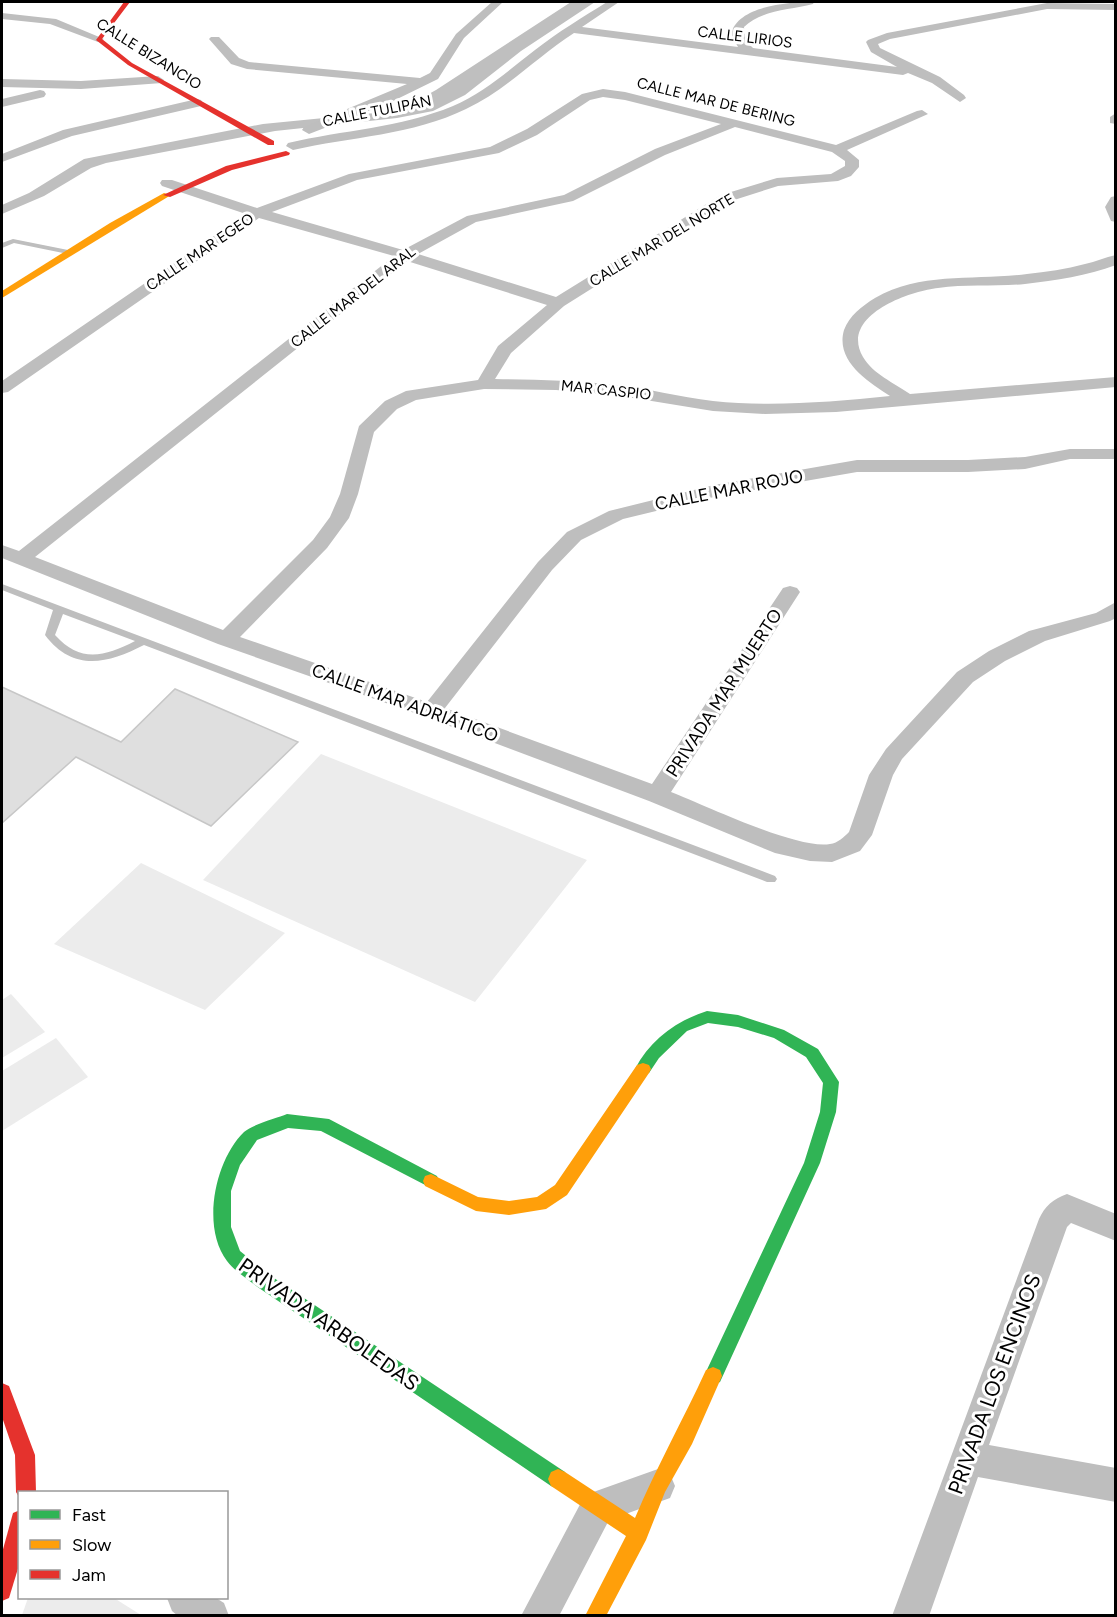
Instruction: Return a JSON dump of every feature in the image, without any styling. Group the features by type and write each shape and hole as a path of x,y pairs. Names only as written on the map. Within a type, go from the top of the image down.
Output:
{"street":[{"path":"98,39 127,2"},
{"path":"90,223 153,189 172,187 229,168 279,147 317,127 385,100 434,76 460,36 498,2"},
{"name":"CALLE TULIPÁN","path":"279,147 419,121 459,108 504,82 547,46 614,2"},
{"path":"751,53 737,34 738,27 745,19 759,13 809,2"},
{"path":"960,98 936,80 875,50 872,42 887,36 1047,6 1116,7"},
{"name":"CALLE BIZANCIO","path":"2,16 52,21 98,39 117,56 279,147"},
{"name":"CALLE LIRIOS","path":"572,29 916,72"},
{"path":"215,39 231,58 247,65 421,82"},
{"path":"2,83 81,85 158,80"},
{"path":"2,103 81,85"},
{"name":"CALLE MAR DE BERING","path":"586,97 603,93 625,96 837,149"},
{"name":"CALLE MAR EGEO","path":"2,388 254,212 354,177 494,150 532,132 586,97"},
{"path":"2,158 68,133 197,103"},
{"path":"837,149 922,114"},
{"name":"CALLE MAR DEL ARAL","path":"12,555 405,255 472,219 568,198 660,152 732,124"},
{"path":"2,295 66,245 212,165 279,147"},
{"name":"CALLE MAR DEL NORTE","path":"484,384 504,350 558,303 726,198 777,182 833,178 846,173 852,167 852,160 837,149"},
{"path":"172,187 222,208 254,212 405,255 558,303"},
{"path":"1116,200 1112,207 1116,218"},
{"path":"31,259 48,248 66,245"},
{"path":"907,399 865,369 852,351 851,332 862,315 879,301 925,285 952,281 1023,280 1064,273 1116,259"},
{"name":"MAR CASPIO","path":"226,639 320,544 339,518 349,494 365,430 391,405 412,395 484,384 568,386 615,390 712,406 765,409 836,407 1116,382"},
{"name":"CALLE MAR ROJO","path":"431,711 545,566 574,536 616,515 714,490 857,466 968,466 1025,463 1070,454 1116,453"},
{"name":"CALLE MAR ADRIÁTICO","path":"12,555 226,639 431,711 657,795 784,847 810,852 832,853 851,845 860,835 881,775 894,754 965,677 997,656 1037,636 1103,617 1116,608"},
{"name":"PRIVADA MAR MUERTO","path":"657,795 790,592"},
{"name":"PRIVADA ARBOLEDAS","path":"595,1616 639,1533 658,1486 685,1437 812,1163 828,1112 831,1082 812,1053 779,1034 738,1021 706,1017 682,1027 653,1054 561,1190 540,1204 508,1208 476,1204 323,1124 287,1121 251,1135 232,1162 223,1191 222,1227 233,1256 265,1282 597,1507 639,1533"},
{"name":"PRIVADA LOS ENCINOS","path":"910,1616 1054,1219 1067,1207 1116,1228"},
{"path":"2,1392 25,1455 21,1491"},
{"path":"968,1458 1116,1485"},
{"path":"539,1616 597,1507 658,1486"},
{"path":"2,1591 18,1507"},
{"path":"186,1599 212,1616"}],"lane":[{"path":"2,246 14,241 48,248"},
{"path":"2,588 771,879"},
{"path":"59,609 50,635 58,647 79,656 103,658 121,653 143,641"}],"shaded area":[{"path":"571,2 595,2 521,51 465,95 433,111 397,118 275,131 106,163 91,168 44,196 2,214 2,205 29,193 84,159 263,124 385,112 407,106 436,90"},
{"path":"321,754 587,860 475,1002 203,880"},
{"path":"141,863 285,933 205,1010 54,944"},
{"path":"11,994 45,1032 2,1058 2,1000"},
{"path":"56,1038 88,1077 2,1131 2,1071"},
{"path":"28,1599 116,1599 141,1615 22,1615"}],"building":[{"path":"2,687 121,742 175,689 298,742 211,826 76,757 2,823"}],"traffic: fast":[{"path":"643,1069 653,1054 682,1027 707,1017 738,1021 779,1034 812,1053 831,1082 828,1112 812,1163 713,1376"},
{"path":"431,1181 323,1124 287,1121 251,1135 232,1162 223,1191 222,1227 233,1256 265,1282 558,1479"}],"traffic: slow":[{"path":"2,295 113,225 167,195"},
{"path":"431,1181 476,1204 509,1208 540,1204 561,1190 643,1069"},
{"path":"595,1616 639,1533 658,1486 685,1437 713,1376"},
{"path":"558,1479 639,1533"}],"traffic: jam":[{"path":"127,2 98,39 130,64 271,143"},
{"path":"167,195 229,168 286,153"},
{"path":"2,1392 25,1455 26,1491"},
{"path":"2,1591 18,1528"}]}
